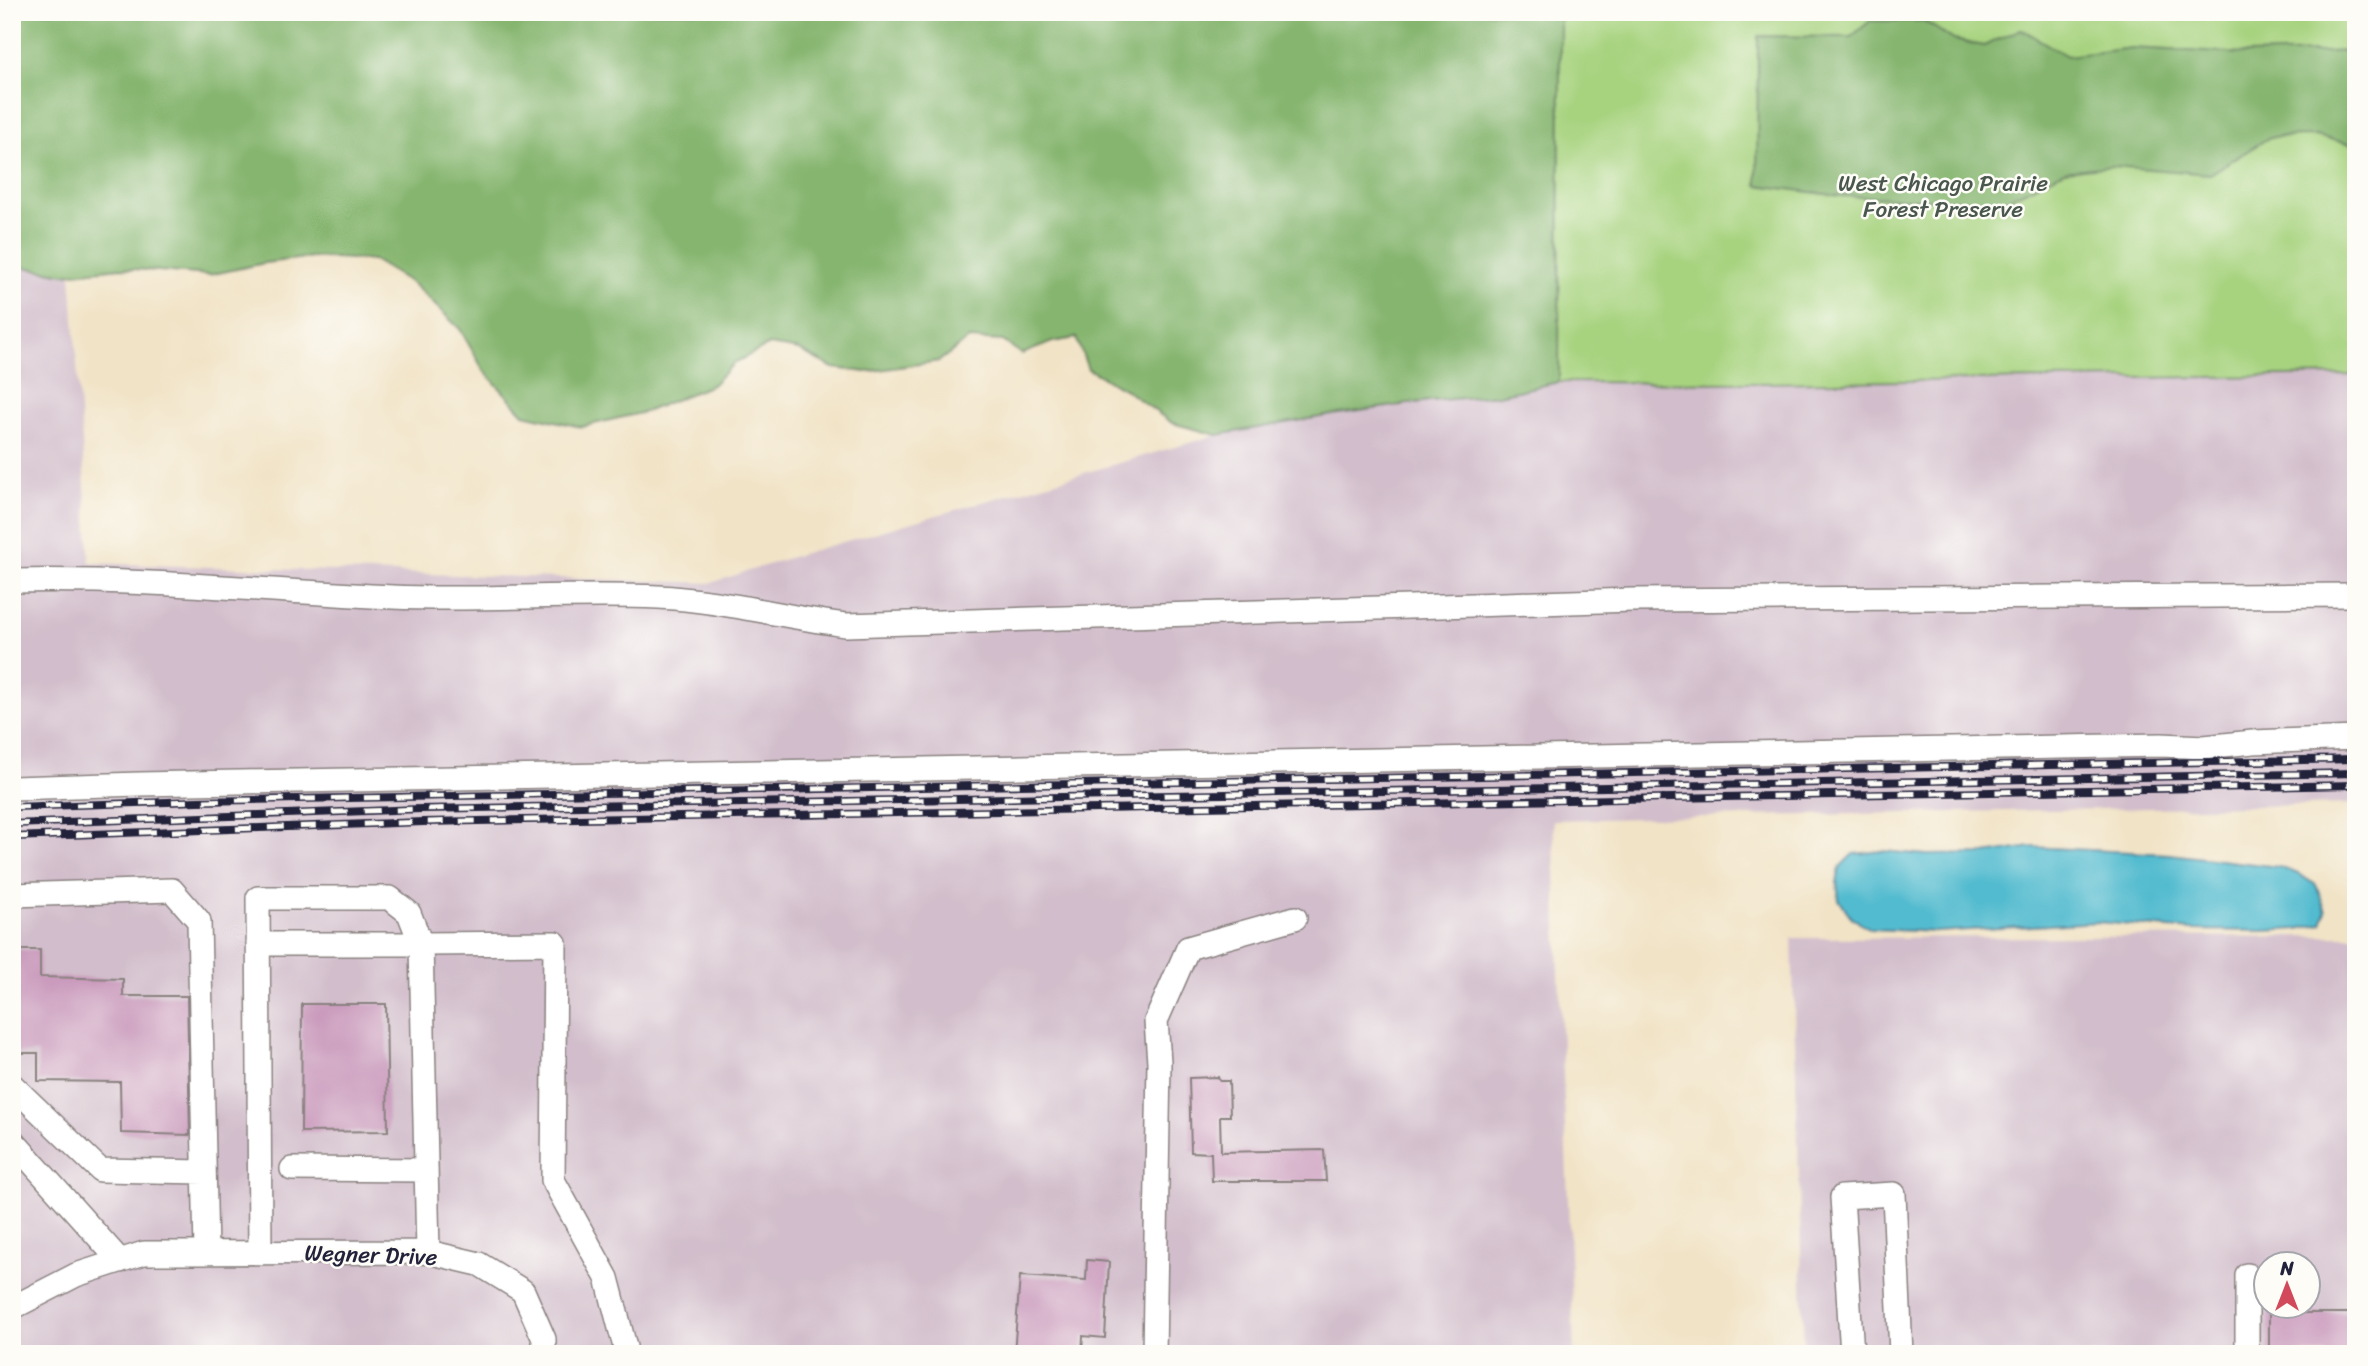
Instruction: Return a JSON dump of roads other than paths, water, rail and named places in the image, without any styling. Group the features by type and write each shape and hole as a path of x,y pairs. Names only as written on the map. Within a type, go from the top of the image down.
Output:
{"street":[{"path":"12,581 76,580 396,597 659,597 722,603 755,611 846,625 1632,600 2356,595"},
{"path":"12,788 2161,745 2204,747 2356,738"},
{"path":"12,895 172,890 199,922 206,1253"},
{"path":"260,1253 258,898 390,898 409,913 421,944 428,1252"},
{"path":"1154,1354 1154,1214 1159,1062 1156,1021 1188,948 1295,918"},
{"path":"258,944 555,943 553,1180 607,1278 625,1347 624,1354"},
{"path":"12,1086 100,1170 204,1172"},
{"path":"12,1140 120,1261"},
{"path":"292,1170 426,1170"},
{"path":"1852,1354 1842,1198 1894,1194 1901,1354"},
{"name":"Wegner Drive","path":"12,1308 76,1275 144,1253 428,1252 479,1264 523,1291 544,1339 544,1354"},
{"path":"2247,1275 2247,1354"}],"water":[{"path":"2031,847 2170,854 2279,867 2316,885 2326,911 2322,924 2298,929 2263,931 2192,930 2097,922 1937,932 1871,929 1852,918 1839,900 1837,883 1840,867 1853,854 1883,851 1927,855 1985,854"}],"railway":[{"path":"12,807 198,801 2356,759"},
{"path":"12,824 421,809 2356,773"},
{"path":"12,837 423,822 2356,785"}],"park label":[{"name":"West Chicago Prairie Forest Preserve","path":"1943,196"}]}
